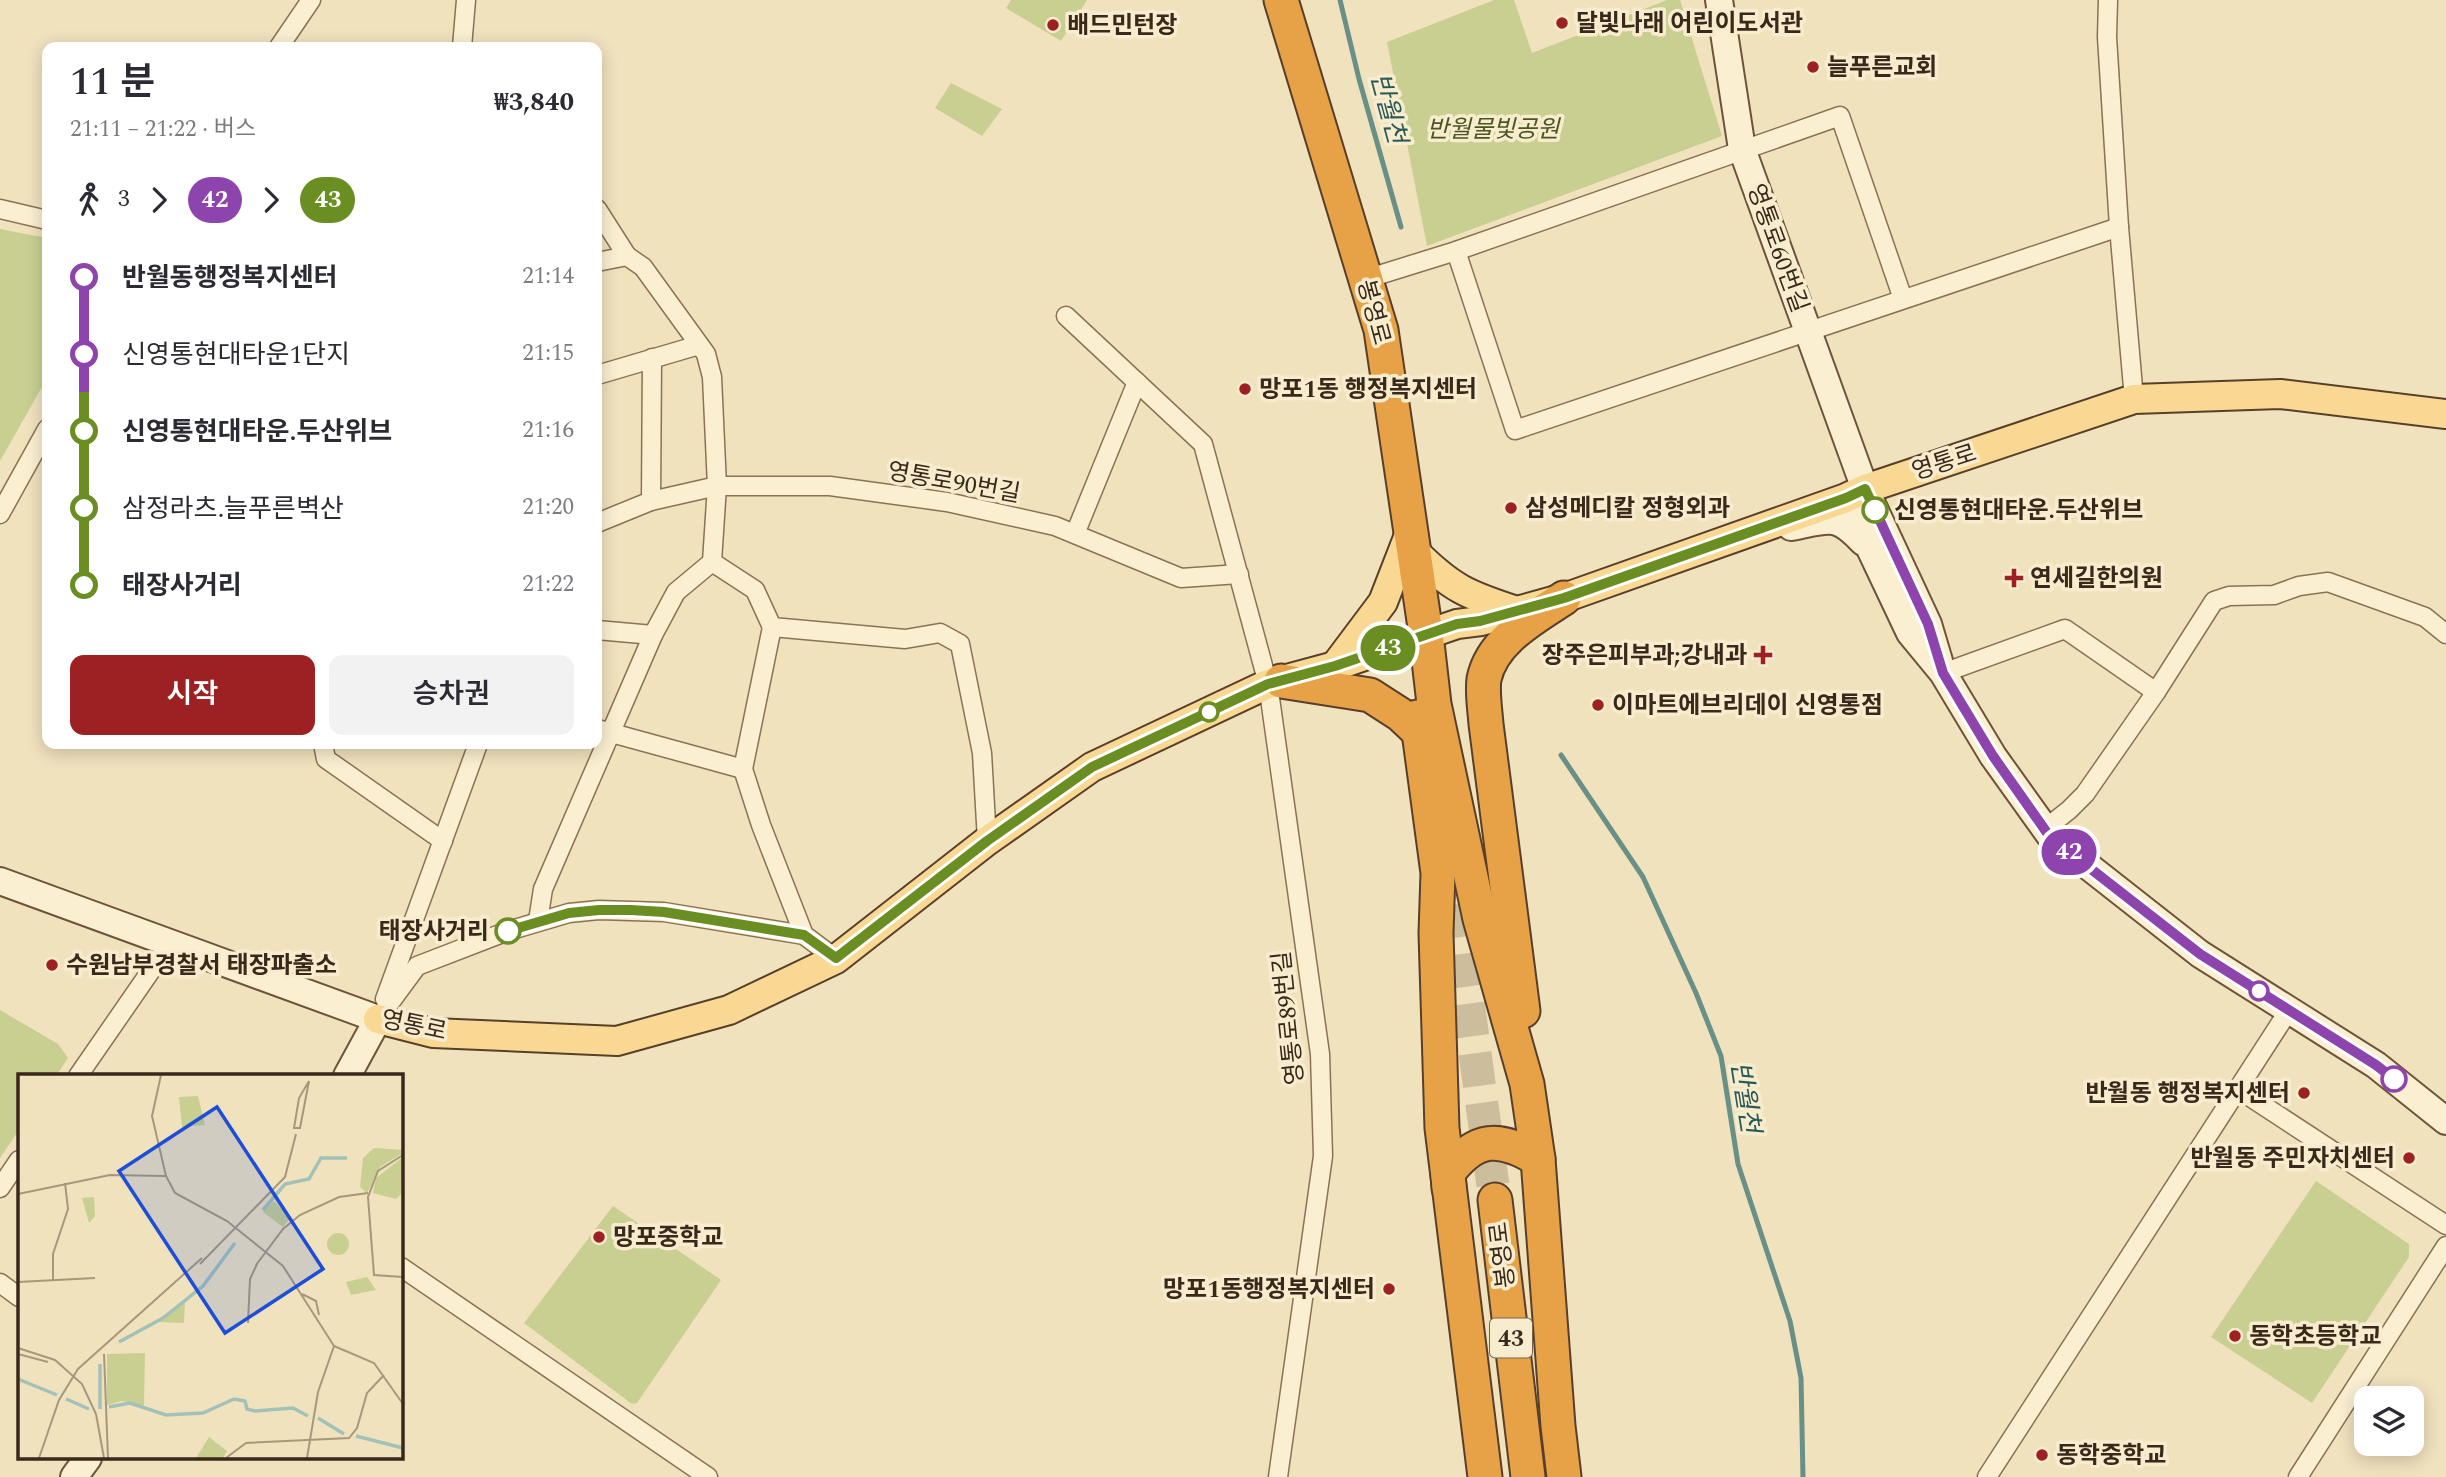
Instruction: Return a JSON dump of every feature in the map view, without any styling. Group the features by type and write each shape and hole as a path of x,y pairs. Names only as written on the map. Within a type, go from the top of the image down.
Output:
{"highway":[{"name":"봉영로","path":"1281,0 1381,330 1434,704 1480,919 1527,1084"},
{"path":"1564,598 1512,635 1490,662 1484,681 1486,724 1521,994 1527,1084 1538,1159 1564,1477"},
{"path":"1426,634 1411,683 1438,873 1436,933 1442,1128 1485,1477"},
{"path":"1275,682 1370,695 1401,715 1420,733"},
{"path":"1450,1202 1448,1173 1468,1150 1498,1142 1510,1144 1538,1159"},
{"name":"봉영로","path":"1495,1199 1528,1477"}],"main road":[{"name":"영통로","path":"378,1019 433,1033 617,1041 729,1010 836,958 987,841 1092,767 1275,682 1335,666 1426,634 1564,598 1855,493 2134,400 2280,394 2446,414"},
{"path":"1335,666 1383,602 1412,540 1438,575 1456,588 1471,596 1517,611"}],"street":[{"path":"282,42 311,0"},
{"path":"462,42 466,0"},
{"name":"영통로60번길","path":"1719,0 1742,149 1808,331 1855,493"},
{"path":"2108,0 2107,37 2119,227 2134,400"},
{"path":"1366,279 1456,251 1840,116 1903,299"},
{"path":"0,209 42,219"},
{"path":"602,217 627,256 643,267 706,354 712,377 717,486 712,562 676,592 603,731 743,769"},
{"path":"1456,251 1515,430 2119,227"},
{"path":"602,261 627,256"},
{"path":"1066,316 1203,444 1239,574 1275,682"},
{"path":"602,374 699,345"},
{"path":"652,358 652,501"},
{"path":"1075,534 1137,382"},
{"path":"0,514 42,438"},
{"name":"영통로90번길","path":"602,521 652,501 717,486 830,486 947,502 1055,526 1181,578 1239,574"},
{"path":"1855,493 1870,549 1910,633 1943,673 1993,756 2050,837 2200,954 2376,1065 2446,1121"},
{"path":"1855,493 1928,624 1943,673"},
{"path":"1745,532 1768,531 1833,519 1847,525 1870,549"},
{"path":"712,562 755,590 772,627 743,769 761,825 804,935"},
{"path":"2045,830 2085,794 2156,692 2214,601 2229,596 2274,595 2299,586 2328,582 2425,617 2446,634"},
{"path":"772,627 905,639 940,633 960,644 982,753 987,841"},
{"path":"1943,673 2065,629 2156,692"},
{"path":"602,630 653,635"},
{"name":"영통로89번길","path":"1275,682 1320,1054 1322,1156 1278,1477"},
{"path":"324,749 326,759 443,841"},
{"path":"378,1019 476,749"},
{"path":"538,921 543,889 596,749"},
{"name":"영통로","path":"0,881 378,1019"},
{"path":"348,1074 378,1019 417,966 538,921 589,911 664,912 804,935 836,958"},
{"path":"85,1074 170,943"},
{"path":"1987,1477 2289,1010"},
{"path":"2238,1089 2446,1226"},
{"path":"0,1188 18,1161"},
{"path":"2298,1477 2446,1247"},
{"path":"402,1269 708,1477"},
{"path":"0,1283 18,1296"},
{"path":"74,1477 87,1460"}],"green space":[{"name":"배드민턴장","path":"1011,0 1087,0 1061,41 1006,8"},
{"name":"반월물빛공원","path":"1494,0 1514,0 1532,53 1667,0 1680,0 1722,136 1427,246 1387,42"},
{"path":"951,83 1002,109 982,136 935,108"},
{"path":"0,229 42,237 42,387 0,461"},
{"path":"0,1010 58,1044 68,1058 57,1074 18,1074 18,1131 0,1158"},
{"path":"2316,1181 2409,1244 2409,1257 2312,1403 2211,1337"},
{"path":"613,1206 721,1280 637,1403 632,1404 524,1323"}],"waterway":[{"name":"반월천","path":"1340,0 1359,79 1401,227"},
{"name":"반월천","path":"1561,755 1643,877 1696,993 1721,1056 1738,1164 1790,1321 1801,1378 1803,1477"}],"tunnel":[{"path":"1448,855 1495,1200"}],"bus line":[{"name":"43","path":"508,931 569,913 599,910 664,912 804,935 836,958 987,841 1092,767 1268,684 1335,666 1457,624 1480,621 1564,598 1865,489 1875,510"},
{"name":"42","path":"1875,510 1928,624 1943,673 1993,756 2050,837 2200,954 2394,1079"}],"place":[{"name":"달빛나래 어린이도서관","path":"1562,23"},
{"name":"배드민턴장","path":"1053,25"},
{"name":"늘푸른교회","path":"1813,67"},
{"name":"망포1동 행정복지센터","path":"1245,389"},
{"name":"삼성메디칼 정형외과","path":"1511,508"},
{"name":"신영통현대타운.두산위브","path":"1875,510"},
{"name":"연세길한의원","path":"2014,578"},
{"name":"장주은피부과;강내과","path":"1763,655"},
{"name":"이마트에브리데이 신영통점","path":"1598,705"},
{"name":"태장사거리","path":"508,931"},
{"name":"수원남부경찰서 태장파출소","path":"52,965"},
{"name":"반월동 행정복지센터","path":"2304,1093"},
{"name":"반월동 주민자치센터","path":"2409,1158"},
{"name":"망포중학교","path":"599,1237"},
{"name":"망포1동행정복지센터","path":"1389,1289"},
{"name":"동학초등학교","path":"2235,1336"},
{"name":"동학중학교","path":"2042,1455"}]}
